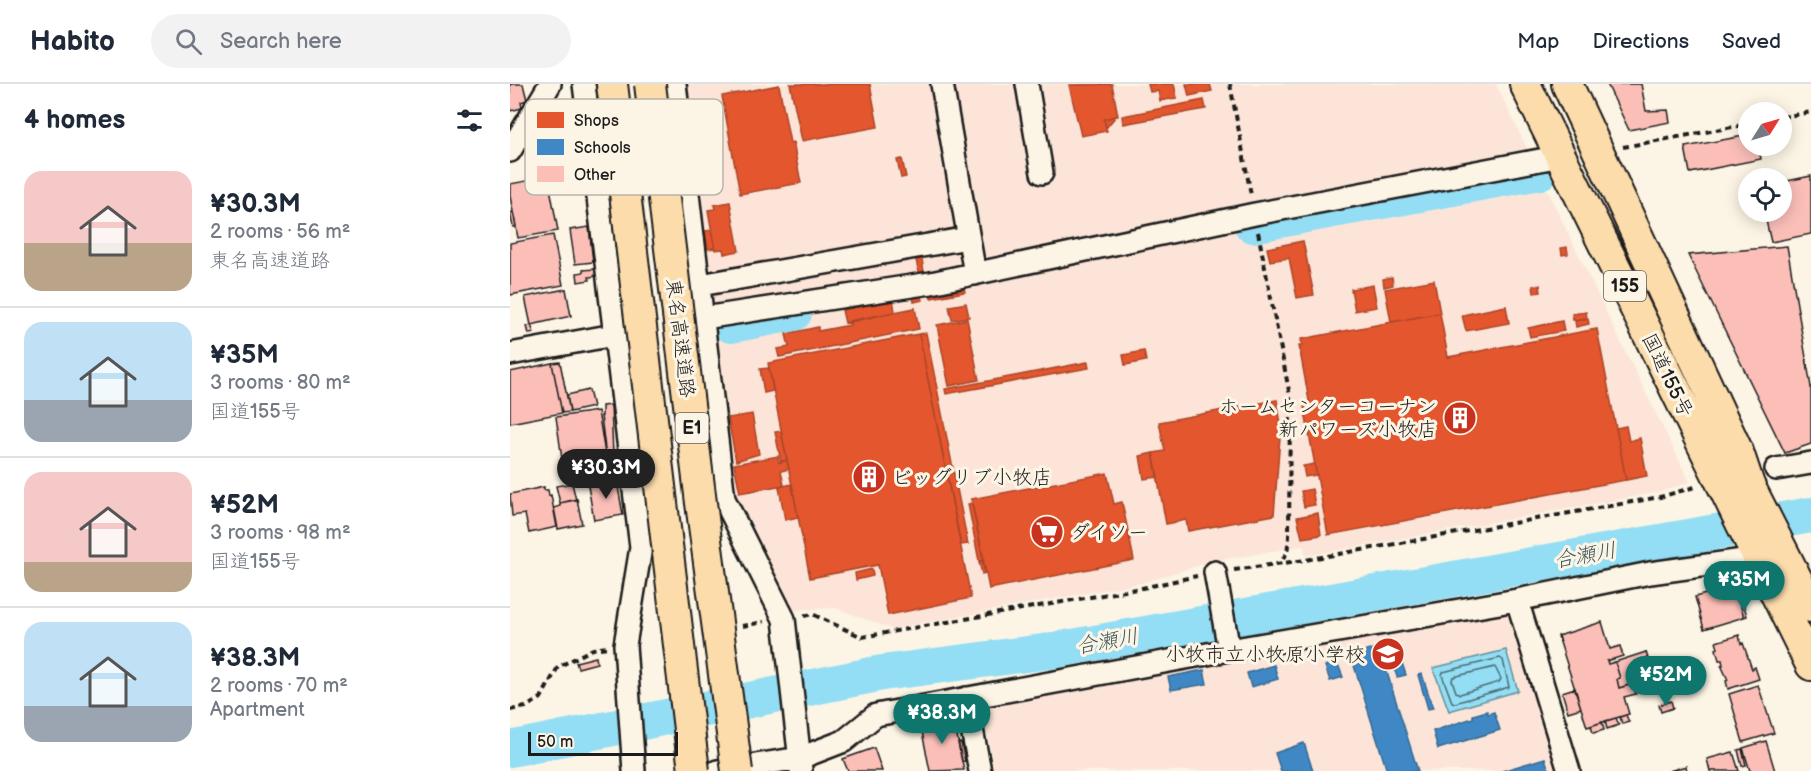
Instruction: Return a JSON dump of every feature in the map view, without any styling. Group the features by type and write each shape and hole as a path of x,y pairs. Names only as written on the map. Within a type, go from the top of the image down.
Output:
{"highway":[{"name":"東名高速道路","path":"612,84 614,99"},
{"name":"東名高速道路","path":"650,84 652,99"},
{"name":"国道155号","path":"1525,84 1724,486 1771,555 1811,607"},
{"name":"国道155号","path":"1567,84 1738,452 1724,486"},
{"name":"東名高速道路","path":"625,195 694,771"},
{"name":"東名高速道路","path":"664,195 737,771"},
{"name":"国道155号","path":"1771,555 1811,665"}],"street":[{"path":"541,99 550,84"},
{"path":"584,84 586,99"},
{"path":"675,84 677,99"},
{"path":"942,84 975,274"},
{"path":"1027,84 1042,173"},
{"path":"510,151 525,126"},
{"path":"704,318 930,283 1254,214 1561,156"},
{"path":"597,195 641,547 625,645 634,770"},
{"path":"689,195 724,499 784,619 801,765"},
{"path":"700,285 969,238"},
{"path":"510,354 614,335"},
{"path":"1776,469 1811,463"},
{"path":"717,771 801,765 844,741 876,715 1517,600 1650,573 1771,555"},
{"path":"1215,572 1229,650"},
{"path":"1517,600 1569,771"},
{"path":"966,698 980,771"}],"path":[{"path":"1230,84 1290,396 1288,537 1287,553 1280,563"},
{"path":"1792,115 1811,112"},
{"path":"1599,152 1738,126"},
{"path":"784,619 812,614 862,638 1142,588 1215,572 1305,560 1724,486"},
{"path":"510,710 526,706 541,698 558,667 593,649 625,645"}],"shaded area":[{"path":"688,84 1496,84 1690,482 1660,492 1306,556 1303,546 1210,562 1142,583 891,629 835,608 795,610 788,605 732,497 700,195 723,195 723,99 690,99"},
{"name":"小牧市立小牧原小学校","path":"1511,604 1560,771 994,771 985,722 992,704"}],"water":[{"path":"1506,650 1518,691 1449,711 1433,668"}],"building: Shops":[{"path":"790,84 870,84 878,127 802,141"},
{"path":"1112,84 1118,116 1104,119 1107,131 1081,136 1069,85"},
{"path":"1148,84 1174,84 1177,98 1160,101 1158,91 1150,92"},
{"path":"1186,84 1210,84 1212,91 1189,96"},
{"path":"779,85 790,143 793,142 801,183 740,194 722,96"},
{"path":"1204,100 1206,109 1123,124 1122,116"},
{"path":"1116,116 1106,128 1104,119"},
{"path":"902,159 906,177 901,178 897,160"},
{"path":"730,202 739,251 724,254 723,249 715,250 708,210 715,209 714,205"},
{"path":"711,230 715,248 708,249 705,231"},
{"path":"1303,241 1314,295 1297,298 1289,258 1270,261 1267,248"},
{"path":"1567,247 1568,254 1562,255 1561,248"},
{"path":"922,259 924,272 919,273 916,260"},
{"path":"1392,277 1393,285 1384,287 1383,279"},
{"path":"1434,280 1440,313 1391,322 1385,289"},
{"path":"963,284 965,292 931,298 930,289"},
{"path":"1373,285 1377,307 1355,311 1351,289"},
{"path":"1540,285 1541,292 1534,293 1533,286"},
{"path":"921,291 923,300 914,302 912,293"},
{"path":"893,298 895,312 845,323 842,310"},
{"path":"966,303 969,317 952,320 949,306"},
{"path":"1506,306 1509,323 1466,331 1462,315"},
{"path":"915,308 919,329 779,357 777,349 789,347 786,334 818,327 818,331 850,325 849,321"},
{"path":"1586,312 1587,318 1573,320 1572,314"},
{"name":"ホームセンターコーナン 新パワーズ小牧店","path":"1440,313 1448,357 1597,329 1626,480 1328,535 1304,407 1310,406 1299,346 1302,346 1301,339"},
{"path":"967,319 979,380 949,386 937,325"},
{"path":"1588,319 1589,324 1576,327 1575,321"},
{"path":"1562,321 1564,331 1530,337 1528,328"},
{"path":"926,333 968,544 961,545 919,334"},
{"name":"ビッグリブ小牧店","path":"919,334 971,598 888,615 878,565 810,578 768,363"},
{"path":"1144,351 1146,361 1125,365 1123,355"},
{"path":"1088,362 1089,368 946,394 945,389"},
{"path":"769,368 773,391 764,393 760,369"},
{"path":"1277,400 1281,424 1274,515 1188,531 1186,520 1166,524 1153,453 1165,451 1159,422"},
{"path":"752,414 759,454 736,461 728,418"},
{"path":"1626,426 1629,441 1640,438 1647,476 1626,480 1616,428"},
{"path":"781,431 787,460 781,462 775,432"},
{"path":"1153,453 1158,477 1144,479 1140,456"},
{"path":"778,456 779,462 787,460 789,469 781,471 784,485 740,493 734,464"},
{"path":"1314,464 1317,475 1305,477 1303,466"},
{"path":"1107,473 1114,504 1122,502 1134,560 989,589 971,499"},
{"path":"792,484 798,517 785,520 779,487"},
{"path":"1312,489 1315,505 1304,507 1301,491"},
{"path":"972,503 984,560 979,561 968,504"},
{"path":"1318,513 1321,535 1302,538 1297,517"},
{"path":"982,561 985,573 982,574 979,562"},
{"path":"872,569 873,576 856,580 855,573"}],"building: Schools":[{"path":"1379,647 1418,771 1387,771 1351,656"},
{"path":"1401,660 1406,675 1397,677 1393,663"},
{"path":"1337,662 1343,677 1330,681 1325,666"},
{"path":"1274,665 1278,679 1251,687 1247,673"},
{"path":"1204,670 1207,684 1171,690 1168,677"},
{"path":"1422,674 1433,708 1428,709 1418,675"},
{"path":"1487,711 1488,714 1494,712 1500,730 1438,749 1433,731"},
{"path":"1304,743 1313,771 1281,771 1275,753"},
{"path":"1545,758 1549,771 1502,771"}],"building: Other":[{"path":"510,84 523,84 527,99 521,102 522,108 510,111"},
{"path":"1607,84 1641,84 1646,111 1668,110 1670,122 1629,130"},
{"path":"1738,137 1738,156 1760,156 1761,159 1690,173 1685,147"},
{"path":"1811,176 1811,234 1771,242 1766,222 1792,222 1792,180"},
{"path":"525,181 525,195 551,195 558,231 518,238 510,184"},
{"path":"513,212 516,226 513,227 510,213"},
{"path":"589,227 593,262 575,264 570,230"},
{"path":"553,235 563,285 510,295 510,243"},
{"path":"1787,246 1811,387 1811,444 1785,453 1688,255"},
{"path":"595,269 596,276 589,277 590,280 578,282 577,273"},
{"path":"566,289 571,316 531,325 525,297"},
{"path":"531,325 534,333 529,334 527,326"},
{"path":"560,362 570,412 562,413 552,363"},
{"path":"552,363 562,413 510,423 510,372"},
{"path":"589,390 593,407 570,412 567,395"},
{"path":"611,405 613,456 606,457 601,416 602,406"},
{"path":"598,411 606,460 563,466 556,417"},
{"path":"611,479 611,482 617,481 623,515 594,520 588,486"},
{"path":"572,483 576,500 560,503 556,486"},
{"path":"544,487 544,490 548,490 549,496 551,495 557,527 529,533 525,514 512,516 510,494"},
{"path":"577,499 582,524 558,529 554,508 560,506 560,503"},
{"path":"1739,585 1742,597 1738,598 1735,586"},
{"path":"1735,586 1744,617 1704,629 1695,597"},
{"path":"1744,606 1747,616 1744,617 1741,607"},
{"path":"1602,622 1610,649 1620,646 1623,656 1607,661 1608,664 1615,662 1620,678 1617,679 1619,688 1633,684 1636,694 1624,697 1629,714 1587,727 1558,636"},
{"path":"1739,635 1752,669 1755,667 1759,679 1728,689 1726,681 1728,680 1721,665 1723,665 1722,660 1719,660 1716,642"},
{"path":"1646,652 1654,677 1619,688 1617,679 1620,678 1615,662"},
{"path":"596,657 597,663 578,668 576,662"},
{"path":"1758,685 1774,733 1743,742 1729,694"},
{"path":"1575,688 1581,708 1568,712 1562,692"},
{"path":"1671,701 1673,708 1661,712 1659,705"},
{"path":"1626,715 1629,722 1622,724 1620,717"},
{"path":"953,716 964,770 930,771 920,722"},
{"path":"1616,718 1619,725 1607,729 1605,721"},
{"path":"1602,722 1604,730 1593,733 1591,726"},
{"path":"1766,741 1775,771 1750,771 1743,748"},
{"path":"958,743 961,743 965,761 962,762"},
{"path":"874,748 882,771 848,771 843,759"},
{"path":"1742,749 1746,765 1742,766 1738,750"},
{"path":"1733,752 1739,771 1710,771 1707,759"},
{"path":"1686,766 1687,771 1669,771"}],"waterway":[{"path":"1252,225 1540,172"},
{"path":"731,325 794,313"},
{"name":"合瀬川","path":"510,749 882,673 1050,651 1811,515"}],"place":[{"name":"ホームセンターコーナン 新パワーズ小牧店","path":"1460,418"},
{"name":"ビッグリブ小牧店","path":"869,477"},
{"name":"ダイソー","path":"1047,532"},
{"name":"小牧市立小牧原小学校","path":"1388,654"}]}
